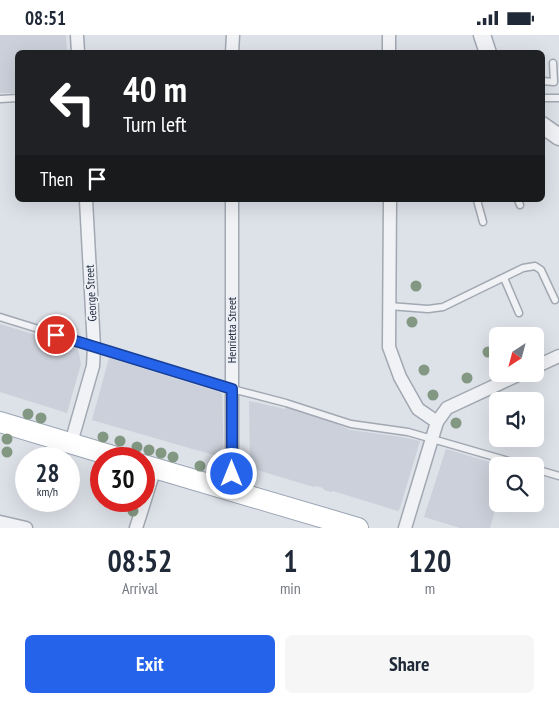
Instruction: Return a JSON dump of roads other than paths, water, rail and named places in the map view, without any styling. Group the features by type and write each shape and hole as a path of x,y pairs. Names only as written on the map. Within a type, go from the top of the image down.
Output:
{"main road":[{"path":"0,423 90,449"},
{"path":"155,468 358,528"}],"street":[{"path":"77,35 78,50"},
{"path":"232,50 233,35"},
{"path":"388,35 389,50"},
{"path":"482,35 487,50"},
{"path":"545,127 559,137"},
{"name":"George Street","path":"71,443 93,366 94,347 86,202"},
{"name":"Henrietta Street","path":"232,202 232,491"},
{"path":"390,202 389,347 400,377 418,409 437,422"},
{"path":"544,362 559,355"},
{"path":"405,528 437,422 447,408 501,383"},
{"path":"136,528 140,512"},
{"path":"0,522 26,528"}],"lane":[{"path":"545,81 554,82 553,63"},
{"path":"0,99 15,98"},
{"path":"545,98 559,98"},
{"path":"478,202 483,222"},
{"path":"389,306 434,309 443,307 523,268 536,266 541,270 555,300"},
{"path":"504,278 519,313"},
{"path":"0,317 351,424 408,432 495,457"},
{"path":"544,472 559,476"}]}
